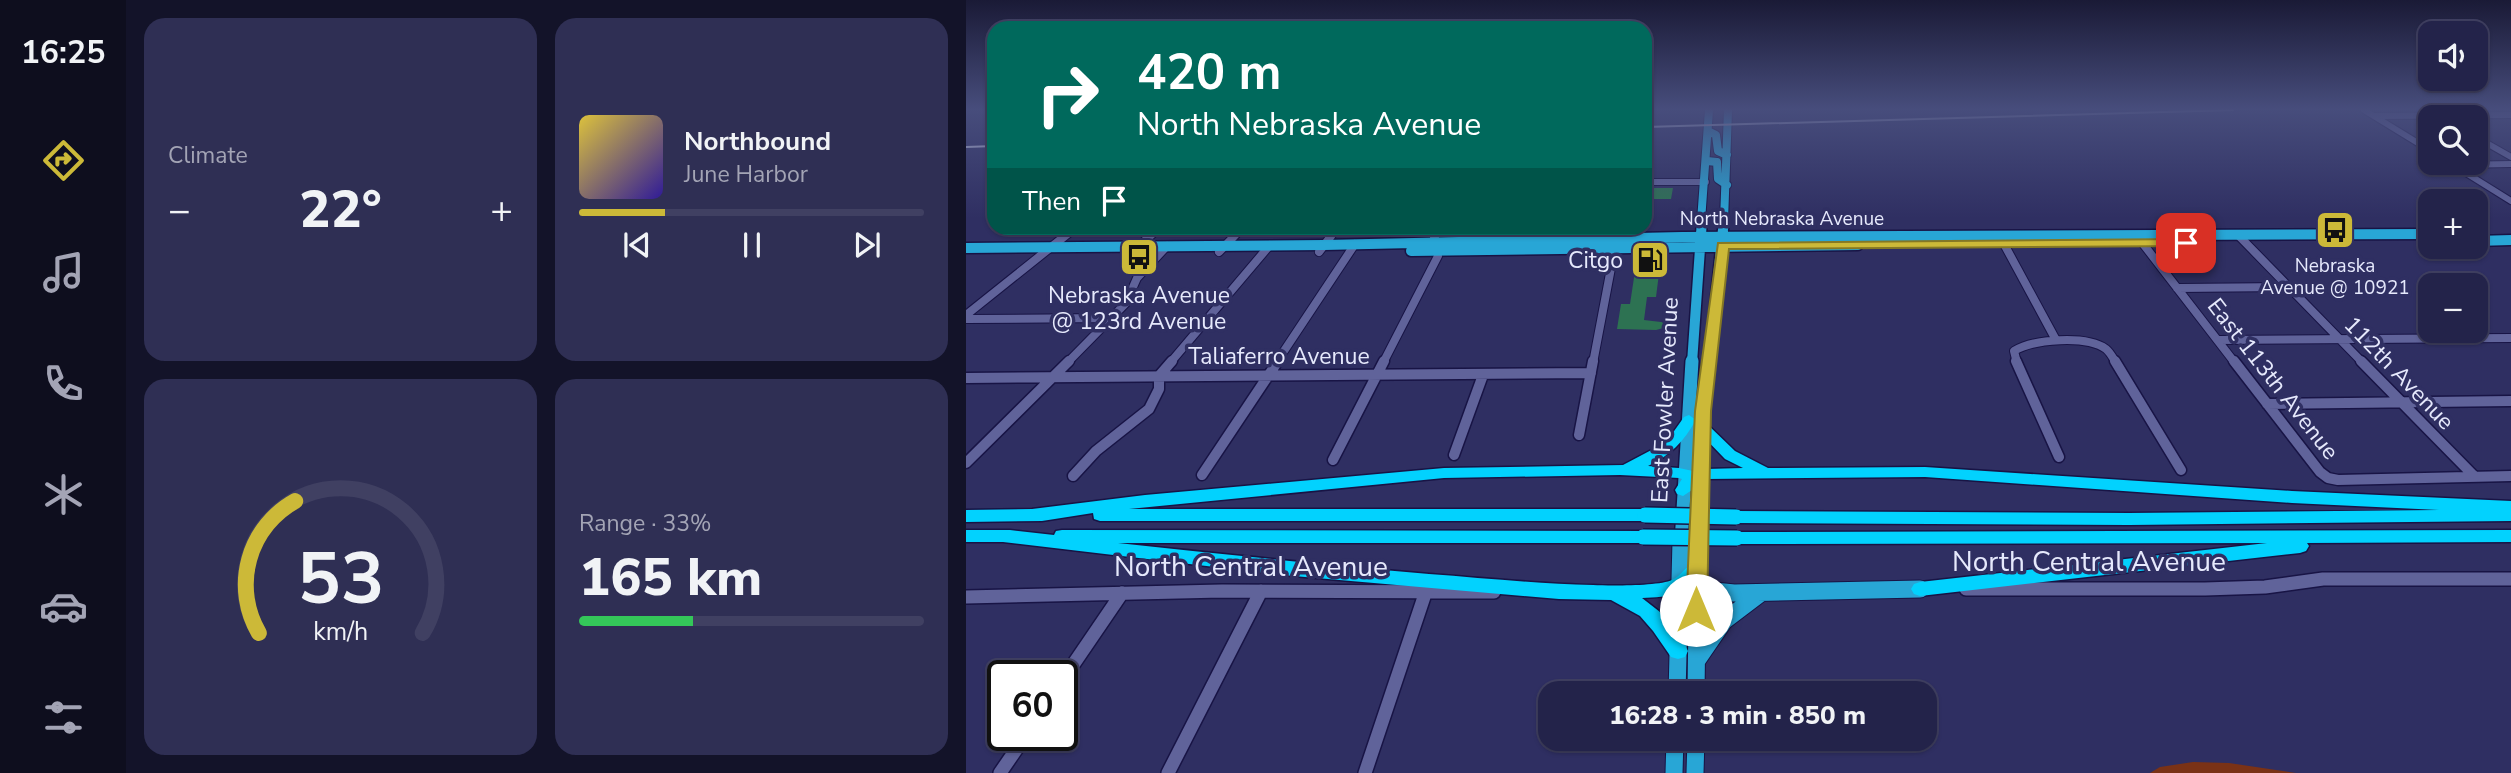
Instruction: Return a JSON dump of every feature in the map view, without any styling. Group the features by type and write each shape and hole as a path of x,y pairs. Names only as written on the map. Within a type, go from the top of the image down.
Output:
{"highway":[{"path":"1620,470 1664,452 1696,423 1730,455 1768,473"},
{"path":"1032,515 1423,474 1620,470 1692,482 1768,473 1925,472 2280,496 2511,507"},
{"path":"966,516 1645,515 2141,519 2511,516"},
{"path":"966,536 2364,539 2511,536"},
{"path":"1003,536 1270,567 1535,591 1661,591 1689,576"},
{"path":"1920,589 2364,539"},
{"path":"1607,593 1643,606 1659,622 1678,651"}],"main road":[{"name":"East Fowler Avenue","path":"1696,681 1689,576 1696,423 1699,260 1707,146"},
{"path":"1717,146 1717,151 1727,155"},
{"name":"East Fowler Avenue","path":"1696,423 1723,241 1727,146"},
{"path":"1707,161 1717,162 1718,179 1727,185"},
{"path":"1672,241 1702,224"},
{"name":"North Nebraska Avenue","path":"1723,241 1852,245 2418,234"},
{"path":"2488,234 2511,234"},
{"path":"1852,245 1909,237"},
{"name":"North Nebraska Avenue","path":"966,248 1353,248 1909,237 2003,241"},
{"name":"North Nebraska Avenue","path":"2242,239 2418,241"},
{"path":"2488,241 2511,240"},
{"path":"1672,241 1699,260"},
{"name":"North Nebraska Avenue","path":"1437,246 1615,247 1672,241"},
{"name":"North Nebraska Avenue","path":"966,254 1047,250"},
{"name":"East Fowler Avenue","path":"1677,681 1678,651 1689,576"},
{"name":"North Central Avenue","path":"1689,576 1717,593 1920,589"},
{"path":"1696,663 1712,633 1723,620 1762,593"},
{"path":"1674,773 1675,751"},
{"path":"1695,773 1696,751"}],"street":[{"path":"2492,146 2511,157"},
{"path":"2488,164 2511,164"},
{"path":"2469,175 2511,201"},
{"path":"1652,182 1706,181"},
{"path":"966,317 1066,235"},
{"path":"1134,250 1151,235"},
{"path":"1222,249 1235,235"},
{"path":"1321,248 1331,235"},
{"path":"1332,460 1438,256 1439,235"},
{"name":"112th Avenue","path":"2242,239 2473,476"},
{"name":"East 113th Avenue","path":"2134,240 2177,288 2320,472 2328,478 2473,476"},
{"path":"2003,241 2056,341"},
{"path":"1580,435 1615,247"},
{"path":"1073,476 1099,448 1154,404 1161,388 1159,376 1268,248"},
{"path":"1202,475 1353,248"},
{"path":"966,463 1126,303 1136,278 1164,249"},
{"path":"2177,288 2288,287"},
{"path":"966,317 1112,318"},
{"path":"2218,340 2511,338"},
{"path":"2059,457 2014,351 2020,346 2056,341 2099,344 2108,350 2181,470"},
{"name":"Taliaferro Avenue","path":"966,378 1591,373"},
{"path":"1454,455 1483,375"},
{"path":"2267,404 2511,401"},
{"path":"2473,476 2511,476"},
{"name":"North Central Avenue","path":"1920,589 2205,589 2265,587 2323,579 2511,579"},
{"path":"1168,773 1261,591"},
{"name":"North Central Avenue","path":"969,601 1122,593 1261,591 1425,594 1535,591"},
{"path":"1076,660 1122,593"},
{"path":"1365,773 1425,594"},
{"path":"1000,773 1015,751"}],"shaded area":[{"path":"2193,762 2229,763 2296,773 2150,773 2160,767"}],"building":[{"path":"1652,188 1673,188 1671,199 1652,199"},
{"path":"1637,258 1661,258 1656,297 1647,297 1644,320 1678,324 1656,330 1617,329 1621,304 1630,304"}],"railway":[{"path":"966,147 987,146"}],"place":[{"name":"Nebraska Avenue @ 10921","path":"2335,230"},
{"name":"Nebraska Avenue @ 123rd Avenue","path":"1139,257"},
{"name":"Citgo","path":"1650,260"}],"route":[{"path":"1696,610 1703,411 1723,246 2186,243"}]}
